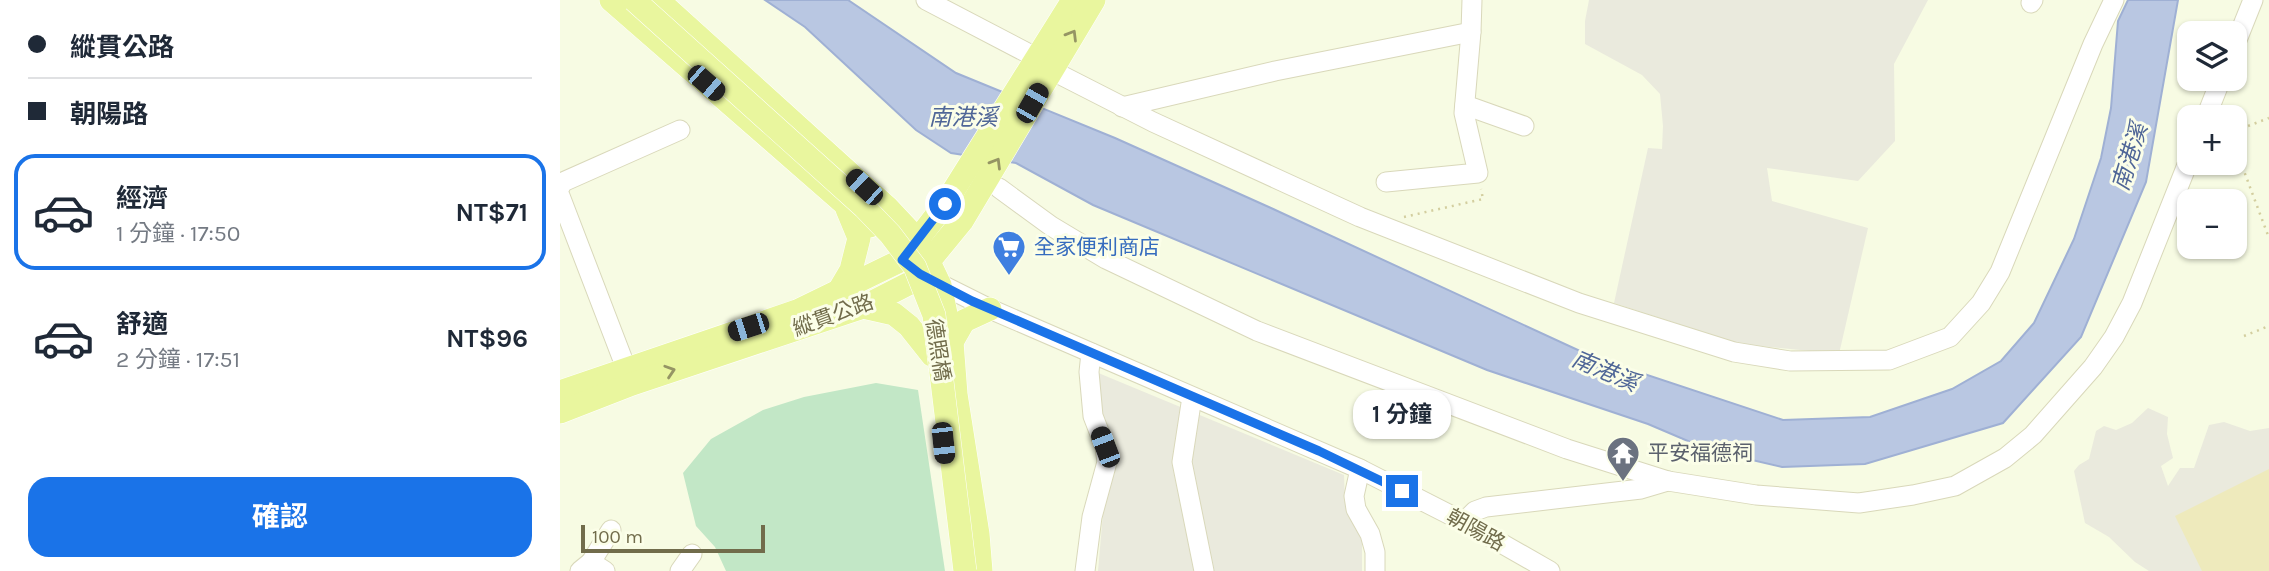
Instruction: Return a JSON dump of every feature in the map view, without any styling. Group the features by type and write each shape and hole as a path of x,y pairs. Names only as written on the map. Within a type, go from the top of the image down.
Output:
{"main road":[{"path":"611,0 889,242 902,260 925,276 952,342 956,394 975,508 981,571"},
{"name":"德照橋","path":"634,0 864,207 890,234 915,267 934,315 965,571"},
{"name":"德照橋","path":"644,0 881,214 922,262 942,317 971,571"},
{"path":"658,0 888,208 919,241 925,276 924,311 932,355 955,571"},
{"path":"1041,70 1073,0"},
{"path":"1041,70 1094,0"},
{"name":"縱貫公路","path":"560,412 629,376 797,311 902,260 919,241 1041,70"},
{"name":"縱貫公路","path":"560,392 629,376 863,307 925,276 962,222 1041,70"},
{"path":"888,208 918,212 945,204"},
{"path":"838,292 851,270 859,237 846,206"},
{"path":"863,307 894,314 909,326 932,355"},
{"path":"952,342 964,321 990,309"}],"street":[{"path":"926,0 1041,70 1347,211 1579,303 1734,352 1790,362 1889,360 1950,337 1981,303 2000,272 2110,2"},
{"path":"1386,182 1478,173 1464,113 1472,0"},
{"path":"2245,21 2253,0"},
{"path":"1122,107 1275,71 1471,32"},
{"path":"1465,105 1524,126"},
{"path":"560,187 563,182 681,130"},
{"path":"999,188 1051,226 1106,259 1257,331 1567,449 1668,481 1756,495 1859,503 1955,485 2005,458 2033,435 2093,367 2113,337 2132,303 2183,175"},
{"path":"560,196 565,223 629,376"},
{"name":"朝陽路","path":"925,276 990,309 1360,469 1464,522 1550,571"},
{"path":"1085,571 1092,517 1107,462 1105,447 1093,416 1089,372 1091,353"},
{"path":"1192,397 1182,462 1204,571"},
{"path":"1360,469 1354,496 1356,509 1370,534 1375,552 1374,571"},
{"path":"1464,522 1475,511 1486,507 1641,489 1668,481"},
{"path":"592,568 611,530"},
{"path":"680,571 692,554"}],"path":[{"path":"2247,126 2269,118"},
{"path":"1393,230 1399,218 1483,199 1478,173"},
{"path":"2245,175 2269,238"},
{"path":"2244,336 2269,326"}],"shaded area":[{"path":"1589,0 1928,0 1894,64 1895,141 1858,181 1767,168 1772,201 1868,228 1839,354 1740,344 1614,303 1648,148 1662,149 1663,126 1660,94 1642,75 1585,44"},
{"path":"1096,372 1344,475 1345,503 1362,541 1362,571 1098,571 1103,513 1117,443 1104,421"},
{"path":"2148,408 2168,417 2167,434 2173,458 2161,466 2168,486 2180,468 2194,468 2209,425 2224,422 2250,431 2269,428 2269,571 2149,571 2135,562 2109,537 2085,523 2074,471 2089,459 2096,431 2104,426 2116,430 2132,423"}],"green space":[{"path":"876,383 918,390 945,571 726,571 715,547 696,526 683,473 711,439 763,410 804,397"}],"water":[{"name":"南港溪","path":"765,0 848,0 956,73 1115,138 1593,357 1783,420 1870,417 1952,389 2001,361 2034,323 2074,239 2101,158 2111,108 2118,21 2128,0 2178,0 2146,182 2081,337 2003,423 1865,464 1782,467 1709,450 1648,424 1487,370 1093,205 1016,163 951,153 916,130 805,27"}],"building":[{"path":"2269,469 2269,571 2202,571 2175,516"}],"place":[{"name":"全家便利商店","path":"1009,277"},
{"name":"平安福德祠","path":"1623,483"}],"route":[{"path":"945,204 902,260 920,274 990,309 1360,469 1402,491"}]}
